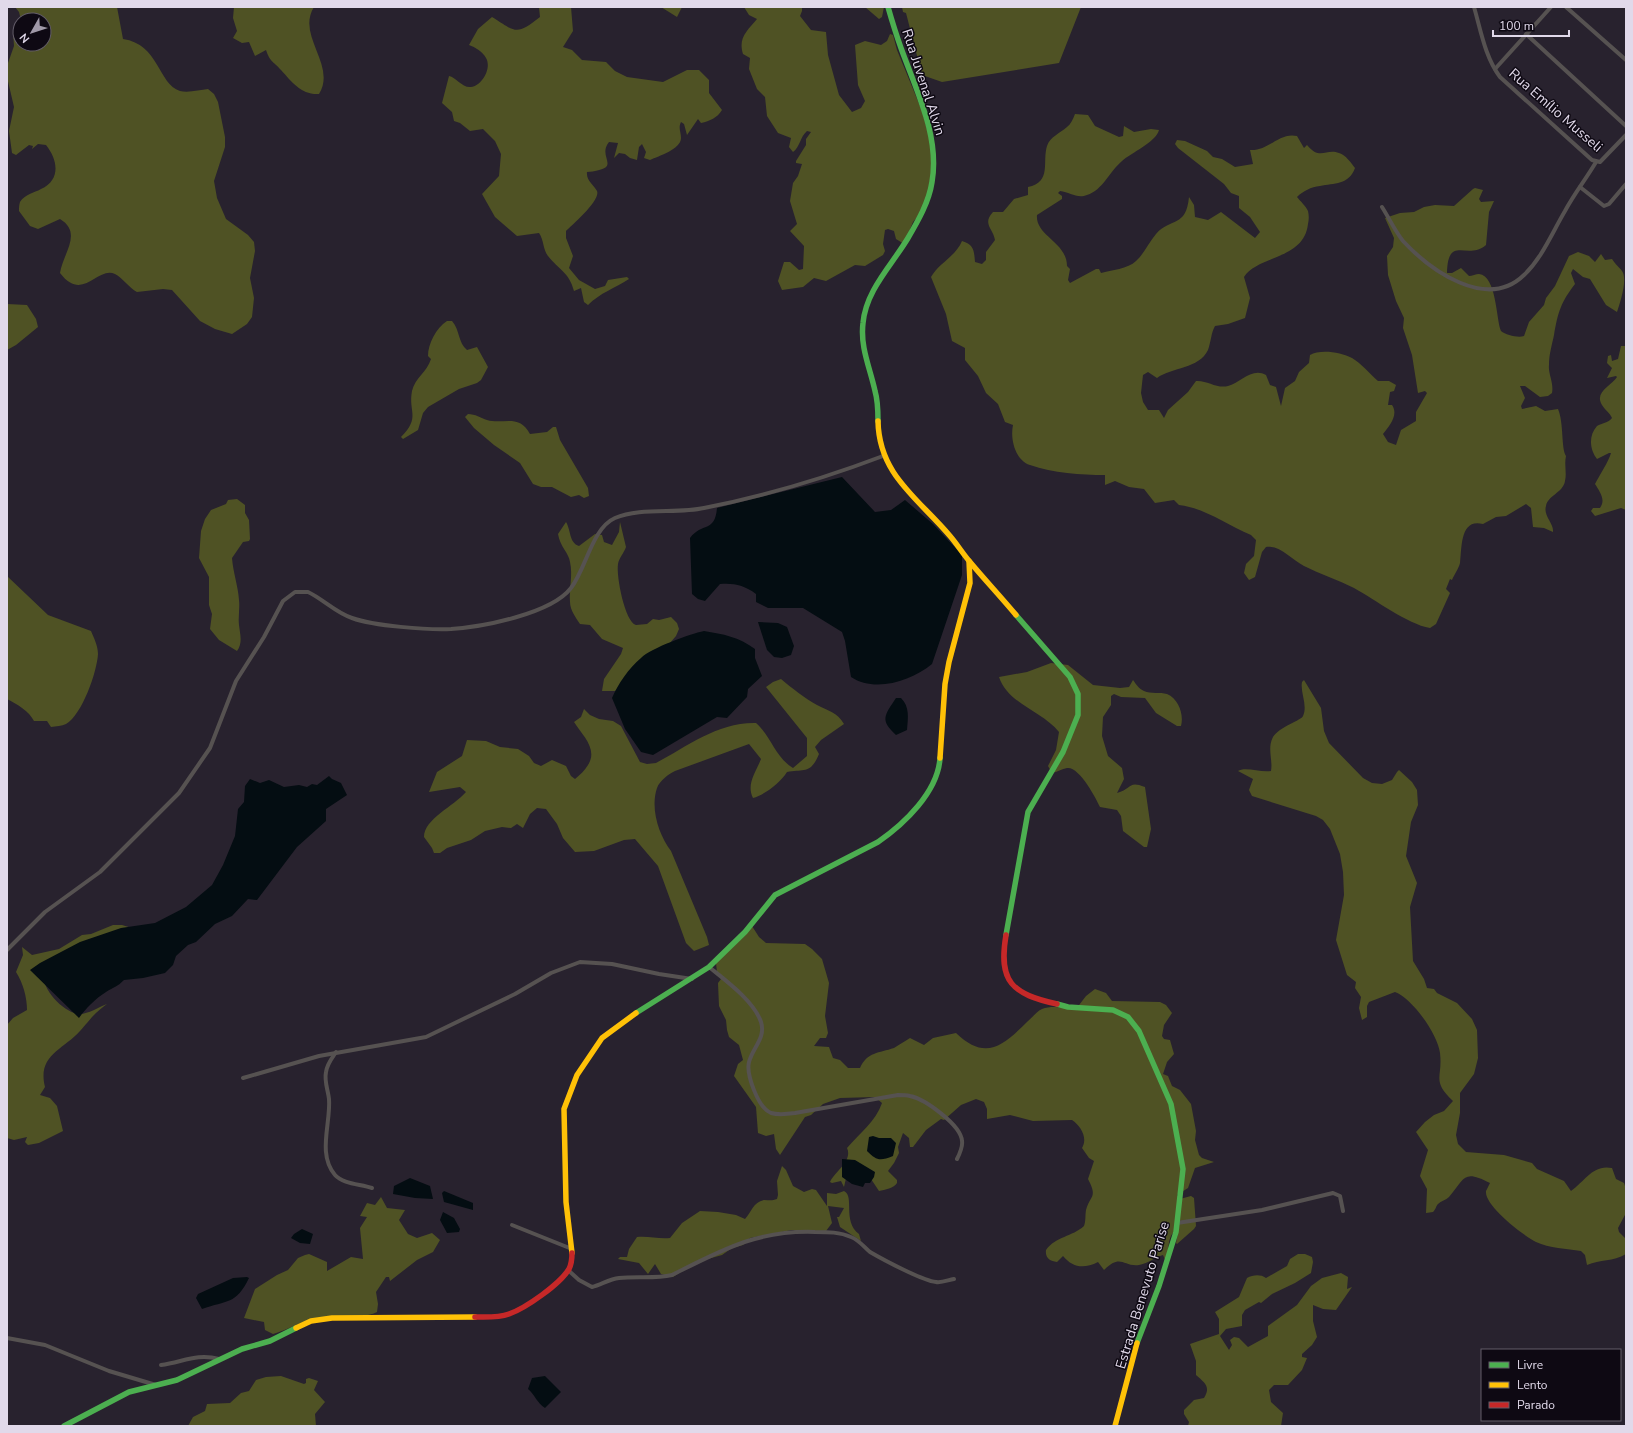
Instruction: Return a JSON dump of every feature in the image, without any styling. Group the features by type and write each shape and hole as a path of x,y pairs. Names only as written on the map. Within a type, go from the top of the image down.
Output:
{"street":[{"name":"Rua Juvenal Alvin","path":"883,456 877,424 877,400 862,337 863,319 871,292 908,238 919,219 932,181 933,162 926,121 888,7"},
{"name":"Rua Emílio Musseli","path":"1474,7 1486,49 1500,77 1596,162 1604,159 1626,134"},
{"path":"1495,69 1551,7"},
{"path":"1566,7 1626,60"},
{"path":"1526,34 1626,126"},
{"path":"1382,207 1402,240 1424,261 1450,279 1480,289 1499,290 1514,283 1533,265 1596,162"},
{"path":"1580,188 1604,206 1609,204 1626,184"},
{"name":"Estrada Benevuto Parise","path":"883,456 891,470 907,490 958,544 969,561 1070,677 1078,694 1078,716 1063,752 1042,784 1028,812 1003,953 1004,971 1012,984 1024,994 1038,1000 1068,1007 1114,1010 1128,1017 1140,1031 1171,1104 1182,1169 1176,1232 1159,1286 1139,1336 1116,1426"},
{"path":"7,950 45,912 100,872 179,792 210,748 236,681 264,637 283,601 291,594 302,591 308,592 350,618 388,624 450,629 500,621 554,602 570,589 603,527 614,518 639,513 703,508 800,484 837,473 883,456"},
{"path":"64,1426 129,1392 158,1386 184,1377 242,1349 270,1342 311,1321 332,1318 423,1316 498,1317 510,1314 536,1299 548,1290 568,1270 572,1255 566,1202 562,1123 564,1109 577,1075 587,1058 602,1038 618,1024 692,979 708,967 746,932 775,895 878,842 904,821 932,785 940,763 945,684 949,662 970,583 969,561"},
{"path":"243,1078 336,1052 409,1042 426,1037 515,994 551,973 580,962 612,964 692,979"},
{"path":"708,967 737,991 754,1010 761,1021 762,1037 749,1062 748,1073 764,1108 770,1112 779,1114 795,1113 898,1095 911,1096 938,1111 951,1122 960,1134 962,1147 957,1159"},
{"path":"336,1052 328,1066 325,1077 328,1099 326,1135 327,1159 330,1168 339,1179 372,1188"},
{"path":"1177,1222 1262,1210 1333,1193 1340,1196 1343,1211"},
{"path":"512,1224 572,1249"},
{"path":"568,1270 579,1280 592,1286 616,1278 634,1276 663,1277 672,1275 724,1249 745,1242 773,1235 833,1232 849,1236 870,1252 935,1282 954,1279"},
{"path":"7,1338 45,1345 109,1371 158,1386"},
{"path":"161,1366 198,1356 219,1359"}],"green space":[{"path":"15,7 117,7 123,39 135,42 144,48 167,81 173,87 183,92 208,89 214,94 218,102 225,137 225,147 214,181 217,198 226,219 248,235 254,242 255,251 250,278 254,298 252,317 247,324 232,334 215,329 200,321 172,290 163,289 137,292 115,274 108,273 89,282 76,285 68,281 60,273 70,244 71,237 67,225 60,219 38,229 30,226 19,211 20,202 22,199 47,185 52,180 55,175 55,163 46,145 38,144 32,149 33,146 29,145 16,155 12,153 9,131 14,107 7,77 8,63 12,52 52,52 52,12 19,12"},
{"path":"234,7 314,7 310,18 310,29 312,40 321,61 323,72 323,83 319,94 313,94 297,87 272,61 266,50 255,56 249,42 242,43 233,38 237,31 233,18"},
{"path":"539,7 571,7 573,31 563,47 572,50 582,60 606,62 615,71 627,77 663,82 687,70 699,70 709,80 709,93 722,110 713,119 701,123 698,119 687,135 684,124 681,122 681,138 677,146 669,152 650,160 644,158 646,152 642,144 639,147 637,160 630,158 625,154 619,153 614,158 618,143 609,142 605,153 607,165 605,168 587,172 590,183 597,191 597,195 591,206 566,231 566,238 573,256 569,268 579,280 595,289 605,286 608,280 627,277 629,279 603,294 588,305 584,302 581,288 574,291 569,279 548,256 539,233 517,236 495,217 482,194 499,176 501,154 495,141 483,129 470,131 460,123 454,121 452,112 442,103 449,76 465,86 471,87 479,83 485,76 488,67 486,58 479,50 469,45 478,29 492,17 511,29 521,29 540,17"},
{"path":"661,7 682,7 677,17"},
{"path":"744,7 802,7 800,16 811,30 826,32 828,55 839,95 852,112 861,108 865,101 858,85 855,45 865,41 881,45 887,41 890,34 893,35 897,50 922,111 936,161 924,209 913,222 904,244 896,239 894,231 888,229 885,230 883,244 885,251 883,255 865,266 855,265 826,281 814,278 803,287 782,290 778,281 784,262 790,262 799,270 803,269 804,246 790,231 797,224 790,201 793,183 798,176 802,164 796,163 796,161 806,145 806,139 811,132 807,131 805,133 793,152 789,147 791,138 778,133 767,116 765,97 757,89 749,69 750,58 743,54 742,43 744,35 757,19 749,15"},
{"path":"865,7 884,7 882,17 879,19"},
{"path":"902,7 1081,7 1059,63 942,82 922,75 906,13 903,12"},
{"path":"1075,114 1088,115 1095,126 1119,137 1123,136 1124,126 1134,132 1151,129 1159,130 1153,139 1117,165 1102,185 1093,193 1077,196 1060,191 1058,193 1062,196 1062,199 1037,215 1041,228 1062,251 1066,258 1067,266 1070,269 1068,280 1070,283 1096,269 1099,269 1101,273 1124,268 1133,264 1142,255 1156,234 1167,225 1181,218 1185,213 1189,197 1194,205 1195,217 1208,220 1221,212 1255,238 1260,232 1250,217 1239,208 1239,196 1231,193 1224,184 1178,148 1175,144 1177,140 1185,141 1207,151 1213,157 1222,159 1235,167 1253,164 1250,150 1263,148 1279,139 1291,135 1297,136 1304,148 1307,145 1312,150 1319,153 1334,152 1342,154 1355,168 1349,178 1345,180 1310,188 1297,197 1308,211 1309,218 1305,236 1290,251 1259,264 1244,277 1250,298 1245,318 1228,324 1215,326 1208,350 1198,361 1163,374 1157,378 1148,372 1143,375 1141,393 1143,402 1148,410 1159,410 1164,418 1168,410 1188,392 1196,381 1224,387 1233,384 1246,376 1256,373 1266,375 1270,385 1276,387 1281,406 1285,388 1295,381 1299,372 1309,363 1310,355 1319,352 1331,352 1352,358 1378,381 1389,381 1396,385 1394,391 1390,392 1388,405 1392,405 1394,409 1394,416 1383,434 1388,442 1396,445 1401,430 1416,421 1416,412 1427,393 1425,391 1418,393 1412,355 1403,328 1404,318 1396,301 1388,275 1387,256 1393,247 1394,238 1385,218 1400,213 1414,212 1424,207 1435,205 1454,206 1473,189 1483,190 1479,199 1481,202 1494,201 1489,212 1486,245 1472,251 1455,251 1451,254 1448,261 1447,273 1452,273 1461,268 1469,276 1479,274 1485,277 1493,290 1501,331 1515,336 1524,336 1529,322 1544,305 1546,298 1555,286 1569,256 1578,252 1589,256 1595,262 1601,254 1605,260 1612,259 1624,275 1623,291 1617,312 1606,305 1590,279 1583,277 1573,269 1571,273 1575,284 1566,296 1561,308 1550,353 1549,368 1552,393 1548,396 1540,397 1525,386 1520,386 1525,398 1521,406 1522,409 1536,406 1545,411 1558,409 1560,415 1563,447 1566,456 1566,475 1564,485 1547,502 1545,510 1553,532 1544,528 1533,527 1531,508 1526,504 1506,516 1496,517 1483,524 1475,523 1470,525 1466,529 1462,542 1460,563 1452,580 1450,579 1446,589 1450,593 1436,624 1430,628 1421,626 1402,617 1354,588 1304,566 1276,548 1266,547 1262,552 1255,577 1249,580 1244,573 1246,564 1254,556 1256,540 1251,535 1207,513 1179,505 1174,500 1155,503 1144,489 1129,487 1115,481 1105,485 1105,475 1058,472 1030,465 1021,459 1017,454 1013,442 1013,425 1005,422 998,404 986,393 978,376 965,360 965,348 952,341 946,314 931,277 934,272 956,251 962,241 969,244 973,248 975,262 982,264 986,260 986,252 995,240 988,223 990,216 993,212 1003,212 1014,199 1028,195 1028,187 1040,181 1045,171 1048,143 1068,126"},
{"path":"7,304 27,305 36,319 38,327 16,345 7,350"},
{"path":"447,321 452,321 455,325 462,344 467,350 477,347 488,367 481,380 477,383 459,389 428,407 423,413 418,430 403,439 401,437 411,424 412,419 412,391 431,359 428,356 428,351 433,337 439,328"},
{"path":"1621,346 1626,346 1626,510 1621,508 1595,516 1591,511 1593,508 1600,508 1602,505 1602,496 1595,484 1611,453 1597,459 1593,451 1591,438 1597,426 1612,418 1602,405 1600,396 1617,377 1607,378 1612,368 1607,363 1608,356 1611,355 1612,361 1618,359"},
{"path":"468,414 493,421 516,422 526,428 530,434 547,432 553,427 556,427 560,440 588,488 589,496 584,498 579,495 571,497 552,487 541,487 533,484 520,463 494,445 474,428 465,417"},
{"path":"237,499 245,505 245,513 249,520 250,539 249,541 243,542 232,558 239,603 241,642 237,651 219,640 210,629 212,614 209,605 209,577 199,558 201,531 205,519 211,510 226,504 228,500"},
{"path":"566,522 573,542 579,546 595,534 602,535 604,542 612,545 619,532 620,522 626,547 619,560 618,578 622,598 628,616 636,625 647,624 653,619 659,620 671,617 677,623 679,629 676,636 669,644 615,691 602,691 604,679 621,654 623,648 602,639 590,625 580,624 572,611 570,605 570,562 558,534"},
{"path":"7,576 48,615 91,631 95,639 98,654 92,682 78,712 64,725 51,727 47,721 34,721 26,711 7,699"},
{"path":"1051,663 1068,665 1093,685 1120,688 1129,687 1133,680 1142,690 1171,696 1180,708 1182,722 1181,726 1177,726 1156,713 1145,698 1121,697 1114,694 1111,696 1111,705 1103,717 1102,736 1108,756 1122,768 1124,779 1117,793 1136,784 1145,787 1151,829 1147,847 1144,847 1123,831 1121,816 1117,810 1100,807 1086,783 1077,772 1067,768 1052,773 1048,766 1056,750 1059,732 1044,718 1017,701 1003,686 999,677 1027,672"},
{"path":"781,679 807,699 835,714 844,724 821,740 815,747 819,754 810,768 787,772 772,788 753,798 751,793 751,783 761,759 749,744 675,771 662,780 657,788 655,796 655,813 659,830 671,851 709,945 694,951 686,943 658,866 635,839 624,840 594,851 575,852 563,838 557,824 546,809 537,808 530,814 523,828 517,824 511,828 502,827 485,831 471,840 447,848 440,853 434,853 424,837 425,830 429,824 466,792 460,787 429,792 437,772 462,756 467,740 486,741 500,747 518,749 529,756 534,763 541,766 552,760 566,766 571,776 575,779 585,769 591,759 588,743 574,722 581,717 584,709 590,715 599,719 613,721 621,726 640,762 647,764 656,763 704,736 729,726 756,723 766,734 777,752 793,768 807,756 807,738 766,687"},
{"path":"1304,680 1321,708 1324,731 1329,743 1363,778 1372,783 1382,784 1392,780 1399,770 1412,782 1417,790 1418,805 1411,822 1406,856 1417,883 1410,907 1413,961 1424,979 1427,988 1434,989 1437,993 1457,1003 1472,1019 1477,1030 1478,1058 1474,1074 1460,1093 1460,1113 1456,1135 1458,1144 1466,1152 1504,1155 1532,1163 1537,1169 1564,1181 1571,1191 1594,1171 1605,1167 1612,1168 1616,1179 1624,1183 1626,1189 1626,1213 1618,1228 1619,1232 1626,1239 1626,1254 1621,1257 1587,1265 1585,1255 1581,1251 1552,1247 1536,1242 1514,1227 1491,1204 1487,1197 1486,1191 1490,1183 1474,1177 1469,1176 1465,1178 1449,1197 1438,1204 1433,1212 1426,1213 1427,1189 1420,1176 1428,1150 1416,1132 1434,1115 1444,1111 1453,1101 1446,1094 1440,1083 1439,1078 1441,1061 1435,1037 1424,1018 1417,1010 1402,996 1395,992 1369,1002 1367,1006 1367,1017 1362,1020 1359,1008 1361,997 1355,988 1356,982 1347,975 1336,940 1344,895 1343,872 1340,854 1330,829 1323,820 1316,816 1252,796 1249,790 1253,779 1238,771 1245,769 1271,771 1270,745 1273,737 1280,730 1299,720 1303,716 1305,708 1302,682"},
{"path":"113,925 122,925 145,932 44,978 45,984 52,996 62,1006 74,1013 86,1013 107,1004 95,1014 73,1038 53,1054 45,1067 45,1087 40,1095 50,1098 57,1106 63,1131 39,1143 28,1145 25,1142 27,1137 14,1140 7,1138 7,1025 13,1018 27,1010 24,990 16,972 23,955 22,947 32,955 59,949 82,935 91,934"},
{"path":"752,926 759,937 766,943 805,944 822,959 829,983 825,1016 828,1033 826,1038 820,1038 814,1046 829,1047 833,1058 840,1060 848,1068 860,1068 870,1056 878,1052 894,1048 910,1038 924,1045 933,1038 956,1033 967,1042 977,1047 994,1047 1011,1037 1040,1010 1054,1007 1076,1009 1086,996 1095,989 1106,993 1112,1001 1160,1002 1166,1005 1172,1013 1164,1025 1162,1036 1164,1039 1170,1040 1174,1054 1167,1062 1163,1074 1168,1076 1172,1086 1180,1090 1191,1104 1196,1131 1195,1140 1199,1155 1202,1158 1214,1162 1195,1168 1188,1188 1177,1195 1180,1199 1191,1196 1194,1198 1196,1226 1194,1229 1177,1244 1178,1233 1176,1231 1173,1233 1169,1240 1166,1262 1163,1255 1139,1265 1118,1261 1114,1262 1104,1270 1098,1262 1088,1266 1079,1266 1071,1263 1063,1256 1057,1262 1050,1260 1047,1257 1046,1250 1050,1245 1084,1226 1086,1210 1093,1193 1088,1179 1094,1161 1089,1158 1082,1148 1084,1144 1083,1132 1072,1120 1033,1121 1010,1115 987,1119 987,1109 984,1102 976,1099 961,1105 944,1120 941,1119 926,1130 913,1147 910,1147 909,1138 903,1133 898,1147 899,1153 888,1171 897,1180 897,1183 887,1189 879,1191 871,1179 847,1174 844,1187 841,1181 830,1182 845,1162 848,1153 847,1148 876,1116 882,1103 875,1097 840,1098 823,1104 811,1115 805,1117 780,1155 776,1149 774,1134 766,1136 758,1133 756,1107 734,1076 738,1064 743,1060 739,1045 729,1037 726,1020 719,1006 718,983 721,979 717,972 716,963"},
{"path":"782,1166 786,1170 793,1186 804,1192 812,1189 816,1190 827,1206 827,1193 836,1194 844,1191 849,1198 851,1222 854,1229 859,1234 861,1241 840,1227 837,1217 839,1217 844,1208 828,1206 832,1223 826,1231 813,1233 792,1230 750,1238 743,1245 732,1248 722,1255 697,1262 673,1277 661,1274 655,1264 648,1274 639,1263 618,1259 620,1257 627,1257 629,1249 637,1237 670,1238 682,1223 700,1211 736,1215 745,1219 760,1201 777,1199 777,1181"},
{"path":"381,1197 387,1208 405,1210 399,1220 408,1234 417,1238 432,1233 440,1240 433,1252 417,1260 390,1281 389,1277 386,1277 376,1292 378,1304 377,1312 370,1315 355,1317 317,1318 305,1321 273,1334 265,1330 264,1322 244,1318 255,1289 288,1270 298,1258 309,1254 327,1262 327,1271 351,1257 363,1259 360,1228 367,1217 360,1216 367,1203 375,1205"},
{"path":"1298,1254 1305,1254 1312,1257 1313,1262 1311,1273 1295,1283 1272,1294 1261,1303 1259,1302 1245,1310 1242,1315 1242,1326 1226,1329 1220,1336 1229,1350 1232,1345 1230,1340 1234,1337 1239,1338 1248,1347 1268,1336 1268,1326 1297,1305 1311,1286 1322,1278 1341,1273 1348,1277 1347,1289 1352,1287 1336,1310 1323,1309 1313,1305 1313,1321 1317,1337 1312,1345 1302,1354 1302,1357 1307,1358 1302,1370 1288,1385 1274,1385 1269,1390 1271,1402 1283,1413 1281,1426 1188,1426 1189,1422 1184,1414 1184,1410 1194,1400 1204,1398 1207,1391 1206,1385 1196,1375 1196,1361 1190,1344 1219,1334 1219,1319 1215,1312 1239,1297 1247,1278 1256,1275 1266,1278 1287,1266 1290,1259"},
{"path":"281,1376 304,1384 306,1383 306,1379 309,1378 318,1381 314,1390 325,1402 315,1414 316,1426 188,1426 193,1417 205,1411 207,1404 230,1403 241,1393 249,1391 256,1380 266,1377"}],"shaded area":[{"path":"842,477 875,512 891,510 905,500 933,524 962,555 962,575 932,664 914,675 893,683 871,684 861,682 851,677 842,632 803,608 768,608 756,602 756,594 747,588 734,584 720,584 705,601 698,599 692,594 690,538 699,530 714,521 717,508"},
{"path":"758,622 778,623 787,627 794,646 791,655 782,658 774,657 767,650"},
{"path":"704,631 731,637 755,649 755,658 762,676 748,689 747,697 727,718 717,717 653,755 641,752 625,729 612,698 614,693 628,671 646,654 671,642"},
{"path":"896,698 901,698 904,701 908,717 907,730 896,735 888,725 886,718 889,709"},
{"path":"329,776 341,783 347,795 326,809 326,821 297,847 257,900 248,899 232,916 215,924 196,942 188,945 176,956 173,965 165,973 143,978 124,980 94,1001 79,1018 30,970 40,963 80,942 121,928 155,923 186,907 212,885 223,865 235,836 238,809 244,802 245,786 250,779 260,783 269,780 284,787 299,785 307,787 312,784 317,785"},
{"path":"873,1136 879,1138 891,1138 896,1143 893,1156 885,1159 879,1159 873,1157 867,1151 869,1137"},
{"path":"842,1159 855,1160 875,1172 870,1183 865,1183 863,1187 852,1184 842,1177"},
{"path":"410,1178 430,1186 433,1199 415,1198 393,1194 394,1186"},
{"path":"444,1191 473,1203 473,1210 444,1202 442,1193"},
{"path":"443,1212 454,1218 460,1229 459,1232 447,1233 440,1220"},
{"path":"302,1229 313,1234 310,1244 300,1243 291,1238"},
{"path":"233,1278 249,1278 244,1287 235,1297 202,1309 196,1298 198,1294"},
{"path":"545,1376 561,1392 545,1408 528,1389 532,1378"}],"traffic: fast":[{"path":"878,421 877,398 863,341 862,332 865,311 874,289 902,248 923,211 931,189 934,165 930,130 920,97 899,43 888,7"},
{"path":"1006,935 1028,812 1063,752 1078,715 1078,694 1070,677 1016,615"},
{"path":"636,1013 709,967 745,932 775,895 878,842 888,835 909,816 926,795 938,771 940,758"},
{"path":"1057,1004 1068,1007 1113,1010 1128,1017 1139,1031 1171,1104 1183,1169 1176,1232 1159,1286 1137,1343"},
{"path":"64,1426 129,1392 177,1380 242,1349 270,1341 296,1328"}],"traffic: slow":[{"path":"878,421 880,440 885,456 902,484 938,522 967,559 1016,615"},
{"path":"940,758 945,684 949,662 970,583 969,561"},
{"path":"572,1253 566,1202 564,1109 577,1075 602,1038 636,1013"},
{"path":"296,1328 311,1321 332,1318 475,1317"},
{"path":"1115,1426 1137,1343"}],"traffic: jam":[{"path":"1006,935 1004,964 1007,975 1012,983 1019,990 1029,996 1057,1004"},
{"path":"475,1317 501,1316 524,1307 551,1288 565,1275 570,1267 572,1253"}]}
